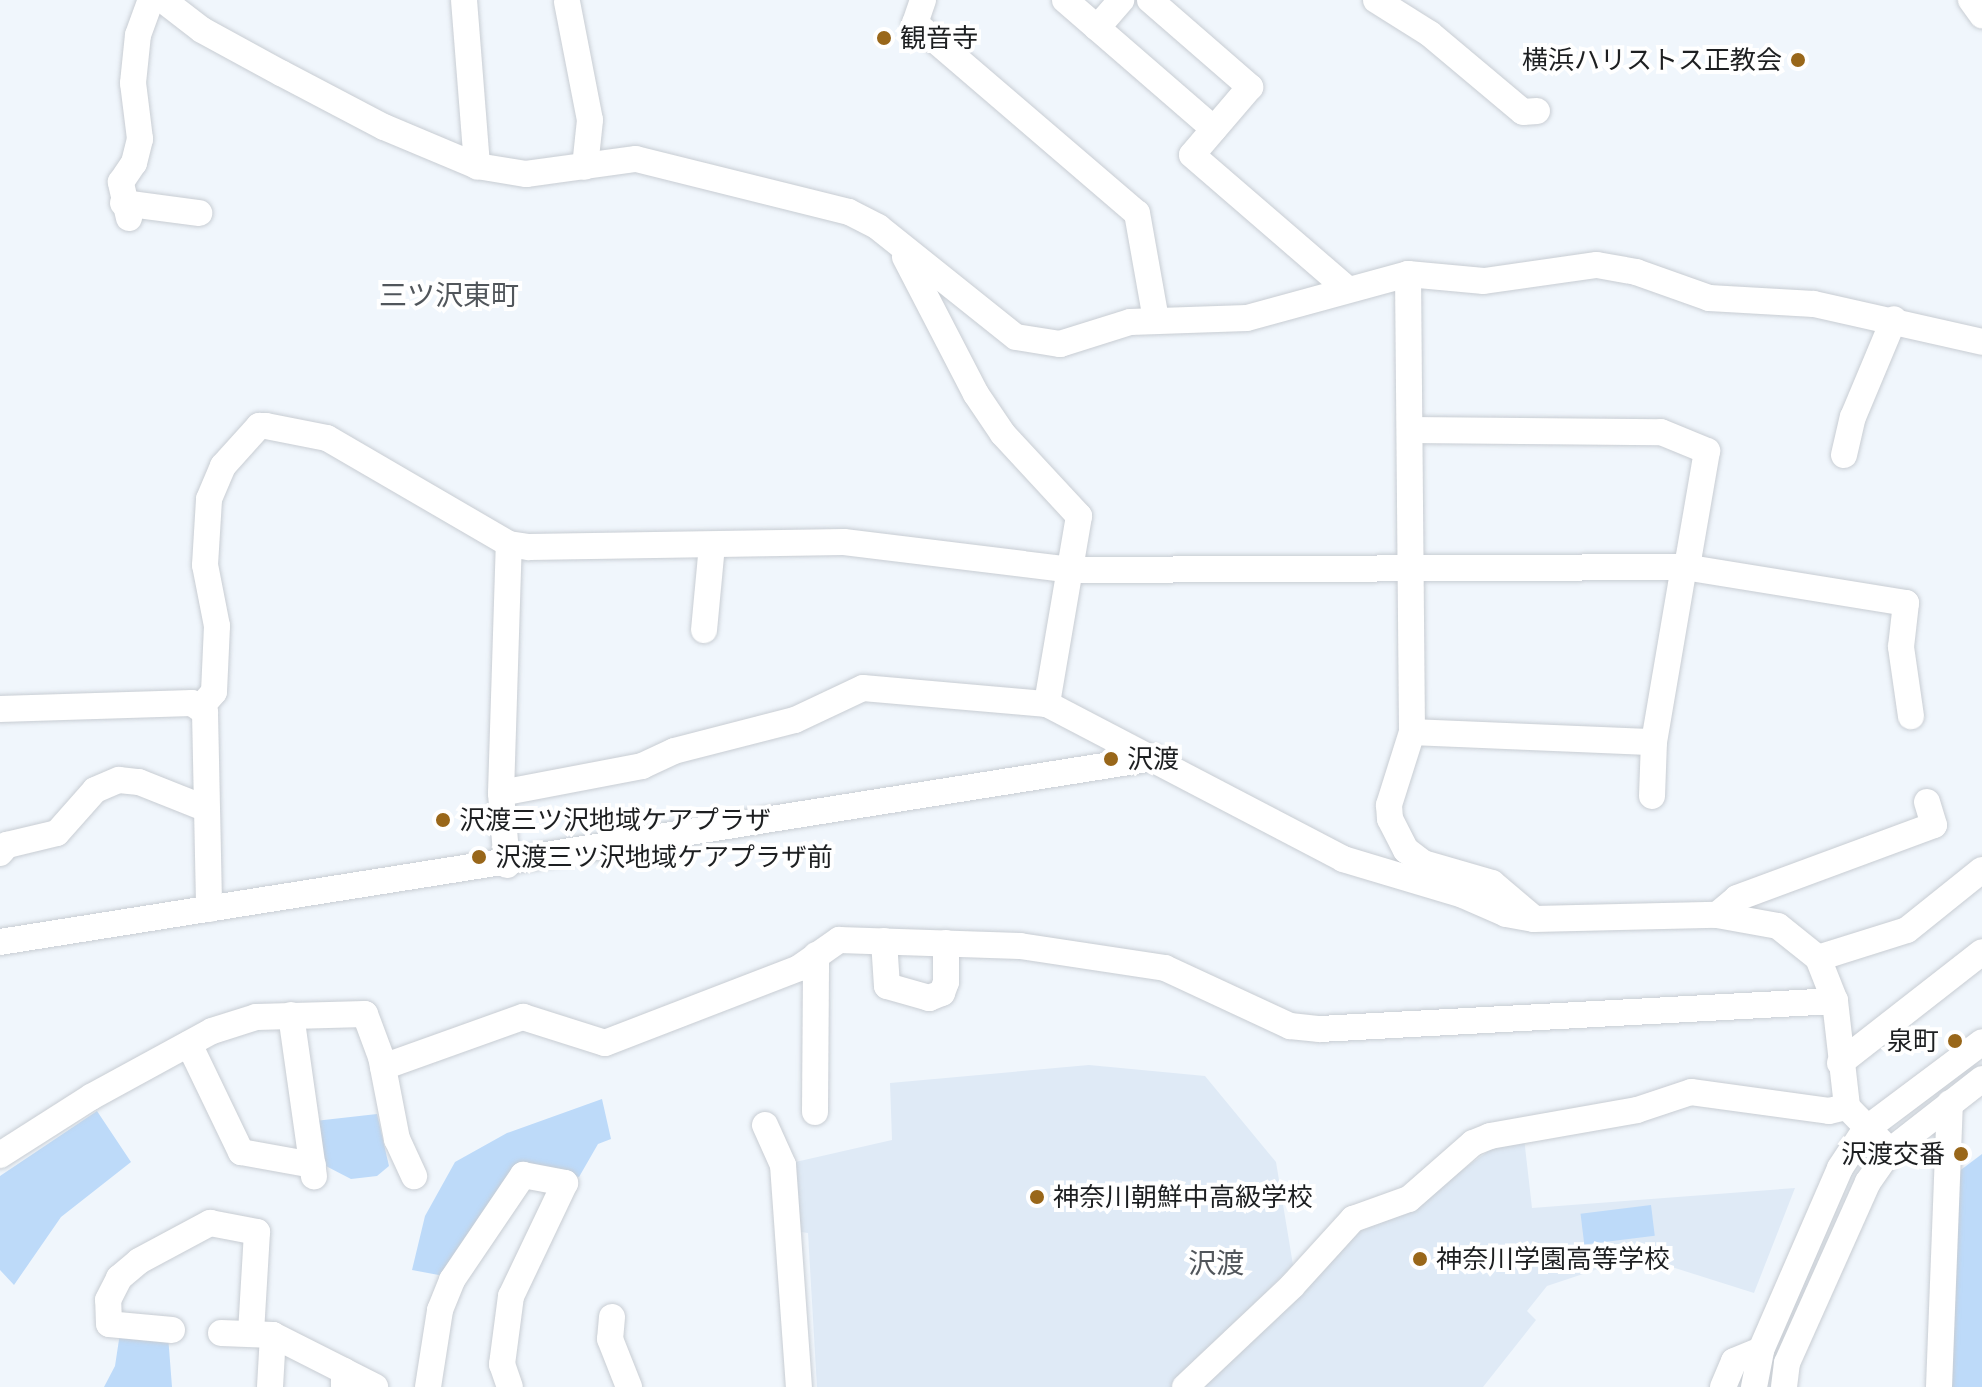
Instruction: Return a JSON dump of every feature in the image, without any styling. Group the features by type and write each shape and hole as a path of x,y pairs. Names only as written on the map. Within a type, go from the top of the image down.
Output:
{"street":[{"path":"464,0 477,166"},
{"path":"923,0 915,23 1137,213 1156,320"},
{"path":"1065,0 1214,129"},
{"path":"1097,28 1121,0"},
{"path":"1150,0 1250,87 1192,155 1346,288"},
{"path":"1376,0 1430,34 1523,112 1537,111"},
{"path":"1971,0 1982,15"},
{"path":"199,213 126,211 121,182 134,163 140,139 133,83 138,35 167,2 281,73 384,127 477,166 526,174 636,159 849,212 900,246 1016,337 1060,344 1130,322 1247,318 1346,288 1408,274 1484,281 1597,265 1636,272 1709,298 1814,304 1894,319 1982,342"},
{"path":"567,2 590,120 585,167"},
{"path":"900,246 989,414 1079,516 1047,704"},
{"path":"1408,274 1412,732 1389,805 1390,819 1406,850 1423,863 1492,883 1534,919"},
{"path":"1844,455 1853,417 1894,319"},
{"path":"200,708 214,692 217,626 205,565 209,499 223,466 259,426 327,438 509,544 844,542 1071,570 1686,567 1906,603 1901,647 1911,716"},
{"path":"1411,430 1661,432 1707,451 1654,742 1652,796"},
{"path":"507,865 501,793 509,544"},
{"path":"704,630 712,545"},
{"path":"501,793 642,766 674,751 795,720 863,688 1047,704 1343,859 1534,919 1658,910 1717,915 1778,926 1818,958 1835,1001 1847,1107 1865,1130 1890,1151"},
{"path":"0,709 192,703 205,712 209,909"},
{"path":"1412,732 1654,742"},
{"path":"0,942 507,865 1154,758"},
{"path":"0,853 7,845 57,833 95,790 119,780 139,782 207,809"},
{"path":"1717,915 1737,898 1934,825 1927,802"},
{"path":"1818,958 1907,930 1982,870"},
{"path":"383,1067 523,1017 605,1043 785,974 839,940 1020,946 1165,968 1290,1026 1320,1029 1835,1001"},
{"path":"884,941 887,986 929,998 942,993 946,982 946,943"},
{"path":"1840,1063 1982,952"},
{"path":"815,1112 816,955"},
{"path":"0,1155 91,1097 189,1044 256,1017 365,1014 383,1067 397,1139 414,1176"},
{"path":"189,1044 241,1152 313,1171 291,1015"},
{"path":"1754,1387 1761,1350 1818,1213 1865,1130 1982,1042"},
{"path":"1784,1387 1787,1363 1825,1271 1868,1182 1890,1151 1982,1079"},
{"path":"1185,1387 1292,1286 1353,1219 1409,1199 1473,1143 1490,1136 1637,1110 1691,1092 1829,1111 1847,1107"},
{"path":"1939,1387 1950,1103"},
{"path":"765,1125 783,1165 799,1387"},
{"path":"428,1387 440,1310 452,1280 523,1175 565,1183 511,1296 502,1364 510,1387"},
{"path":"172,1330 109,1324 108,1300 119,1278 139,1261 210,1223 257,1232 262,1335 270,1387"},
{"path":"612,1317 610,1339 629,1387"},
{"path":"221,1333 262,1335 344,1379 375,1387"},
{"path":"1723,1387 1734,1361 1761,1350"}],"shaded area":[{"name":"神奈川朝鮮中高級学校","path":"1089,1065 1205,1076 1276,1162 1293,1265 1172,1387 817,1387 808,1233 794,1231 791,1163 892,1140 890,1083"},
{"path":"602,1099 611,1139 598,1144 579,1177 518,1166 444,1276 412,1270 425,1216 455,1162 507,1133"},
{"path":"97,1111 131,1162 61,1217 14,1285 0,1270 0,1176"},
{"path":"377,1114 389,1166 377,1176 351,1179 322,1164 315,1121"},
{"path":"1524,1138 1532,1208 1795,1188 1754,1293 1637,1256 1547,1286 1527,1311 1536,1320 1483,1387 1197,1387 1357,1224 1412,1206 1490,1150"},
{"path":"1982,1154 1982,1387 1944,1387 1950,1178"},
{"path":"1651,1205 1655,1236 1584,1244 1581,1214"},
{"path":"120,1333 168,1335 172,1387 104,1387 115,1366"}],"place":[{"name":"観音寺","path":"884,38"},
{"name":"横浜ハリストス正教会","path":"1798,60"},
{"name":"沢渡","path":"1111,759"},
{"name":"沢渡三ツ沢地域ケアプラザ","path":"443,820"},
{"name":"沢渡三ツ沢地域ケアプラザ前","path":"479,857"},
{"name":"泉町","path":"1955,1041"},
{"name":"沢渡交番","path":"1961,1154"},
{"name":"神奈川朝鮮中高級学校","path":"1037,1197"},
{"name":"神奈川学園高等学校","path":"1420,1259"}],"district":[{"name":"三ツ沢東町","path":"449,295"},
{"name":"沢渡","path":"1216,1263"}]}
